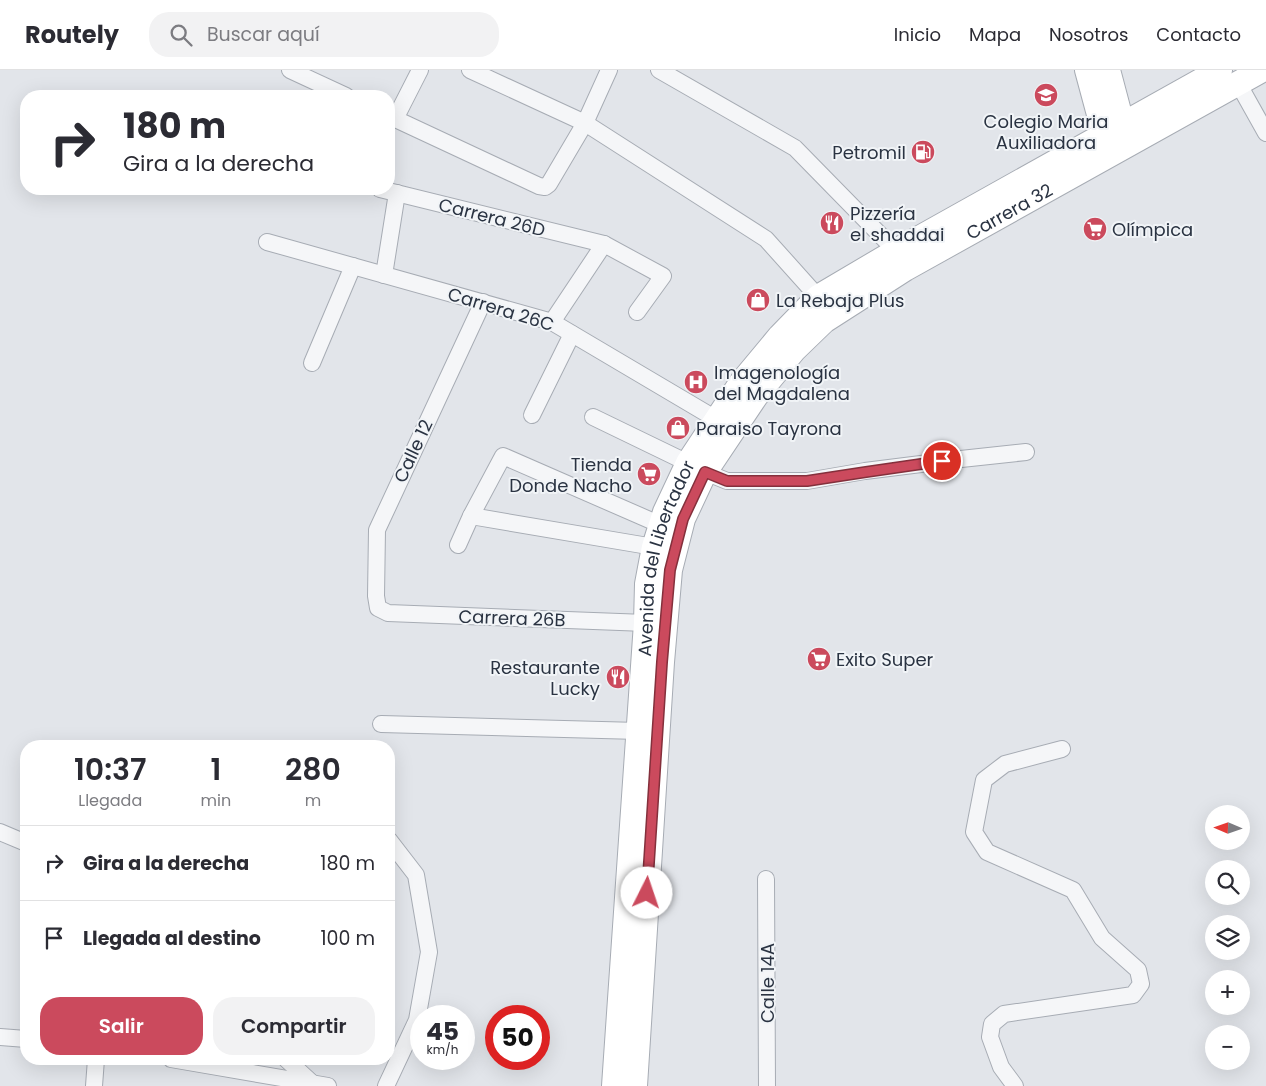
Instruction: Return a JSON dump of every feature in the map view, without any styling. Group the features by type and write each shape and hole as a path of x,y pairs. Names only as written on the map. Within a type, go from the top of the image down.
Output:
{"main road":[{"path":"1087,70 1116,139"},
{"path":"1108,70 1116,139"},
{"name":"Avenida del Libertador","path":"635,1086 662,662 670,570 696,468 716,419 741,383 780,336 818,297 896,250 1116,139 1229,77 1262,70"},
{"name":"Carrera 32","path":"756,396 794,350 824,321 1116,139"},
{"name":"Avenida del Libertador","path":"614,1086 639,731 647,584 657,536 665,512 696,468 756,396"}],"street":[{"path":"290,70 333,90"},
{"path":"395,113 420,70"},
{"path":"470,70 585,123 766,239 818,297"},
{"path":"395,119 539,186 545,187 549,184 585,123 609,70"},
{"path":"659,70 795,148 896,250"},
{"path":"1229,77 1266,134"},
{"path":"384,275 396,193"},
{"name":"Carrera 26D","path":"396,193 604,244 663,276 638,312"},
{"name":"Carrera 26C","path":"267,242 552,322 716,419"},
{"path":"552,322 604,244"},
{"path":"312,363 353,266"},
{"name":"Calle 12","path":"378,608 376,596 376,530 483,302"},
{"path":"532,415 572,334"},
{"path":"593,417 696,468 727,481 807,481 875,470 1026,452"},
{"path":"458,545 503,456 657,536"},
{"path":"471,516 657,536"},
{"name":"Carrera 26B","path":"378,608 388,613 646,623"},
{"path":"381,724 639,731"},
{"path":"1015,1086 1001,1067 990,1037 992,1024 1004,1014 1134,995 1141,984 1138,970 1102,938 1073,890 987,852 974,832 984,780 1005,764 1062,749"},
{"path":"0,832 20,841"},
{"path":"386,1086 417,1020 429,952 416,875 395,848"},
{"name":"Calle 14A","path":"766,879 767,1086"},
{"path":"0,1037 20,1039"},
{"path":"94,1086 96,1065"},
{"path":"192,1065 238,1078 320,1084"},
{"path":"294,1065 320,1084"}],"place":[{"name":"Colegio Maria Auxiliadora","path":"1046,95"},
{"name":"Petromil","path":"923,152"},
{"name":"Pizzería el shaddai","path":"832,223"},
{"name":"Olímpica","path":"1095,229"},
{"name":"La Rebaja Plus","path":"758,300"},
{"name":"Imagenología del Magdalena","path":"696,382"},
{"name":"Paraiso Tayrona","path":"678,428"},
{"name":"Tienda Donde Nacho","path":"649,474"},
{"name":"Exito Super","path":"819,659"},
{"name":"Restaurante Lucky","path":"618,677"}],"route":[{"path":"647,893 670,570 683,519 705,472 727,481 807,481 942,461"}]}
